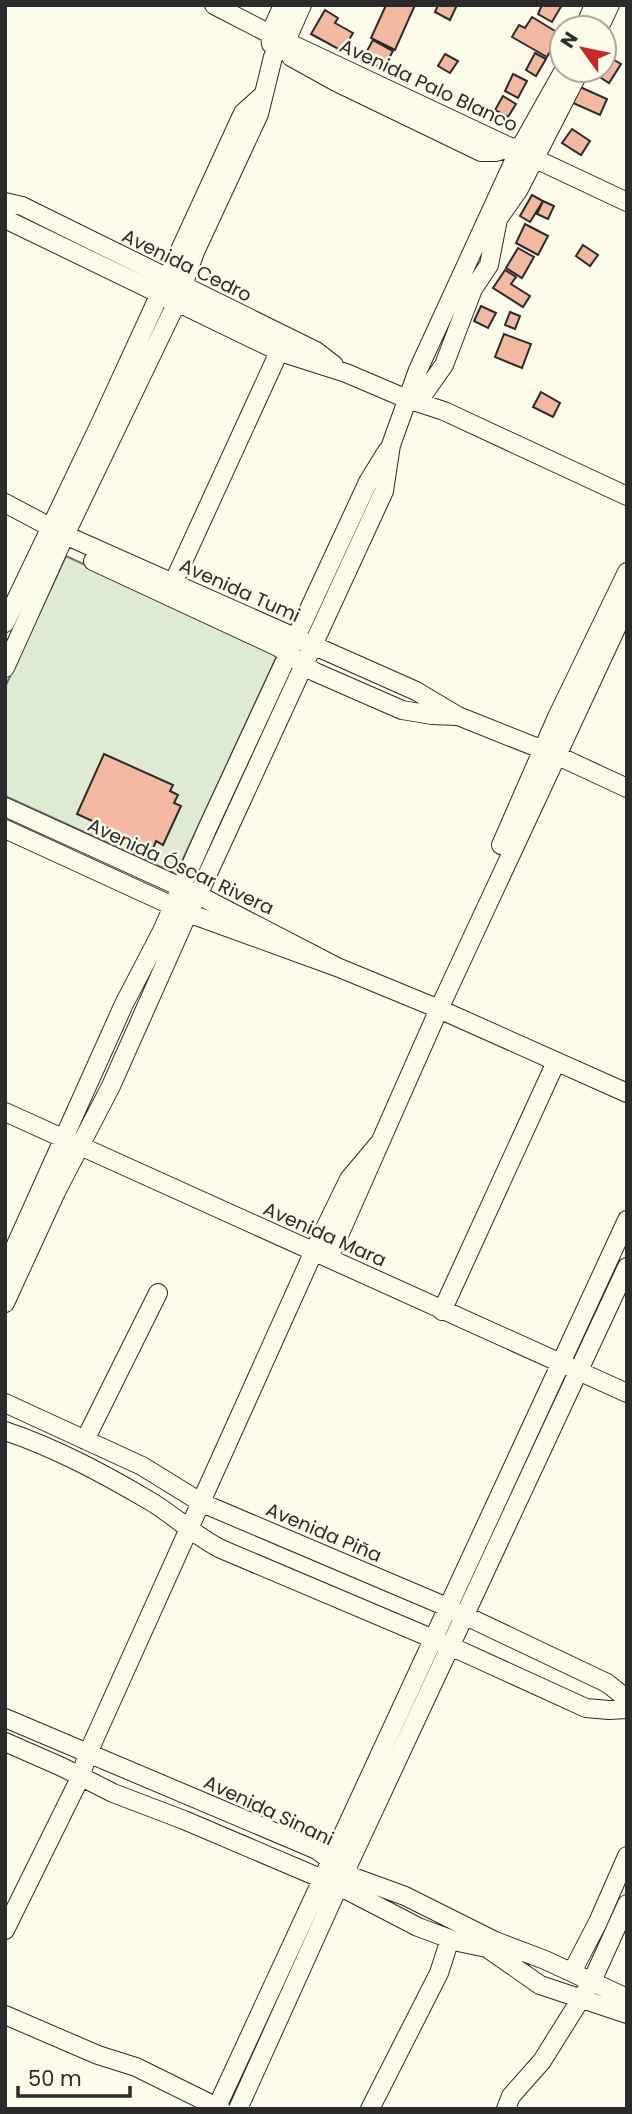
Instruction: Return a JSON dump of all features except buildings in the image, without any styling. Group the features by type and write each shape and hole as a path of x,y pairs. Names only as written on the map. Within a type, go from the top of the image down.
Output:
{"street":[{"name":"Avenida Palo Blanco","path":"214,5 627,202"},
{"path":"5,623 55,536 172,290 195,252 259,114 283,5"},
{"path":"278,37 302,5"},
{"path":"190,891 288,654 368,482 391,444 407,400 422,396 444,365 473,289 489,265 498,219 519,189 522,151 557,84"},
{"path":"522,151 570,84"},
{"name":"Avenida Cedro","path":"5,202 22,206 172,290"},
{"name":"Avenida Cedro","path":"5,219 172,290 283,344 316,351 346,373 407,400 444,411 627,496"},
{"path":"170,589 283,344"},
{"path":"5,1269 73,1143 111,1086 180,910 303,666 384,491 391,444"},
{"name":"Avenida Tumi","path":"5,503 55,536"},
{"name":"Avenida Tumi","path":"5,518 55,536 170,589 278,647 303,666 402,710 458,716"},
{"path":"5,668 55,536"},
{"path":"5,1930 80,1778 88,1753 202,1503 321,1255 349,1180 381,1141 434,1007 550,752 627,572"},
{"name":"Avenida Tumi","path":"170,589 313,644 416,691 458,716 550,752 627,788"},
{"path":"550,752 627,605"},
{"name":"Avenida Óscar Rivera","path":"5,807 190,891 337,967"},
{"name":"Avenida Óscar Rivera","path":"5,829 180,910 337,967 627,1093"},
{"path":"442,1311 556,1062"},
{"name":"Avenida Mara","path":"5,1112 627,1393"},
{"path":"5,1303 57,1192 73,1143"},
{"path":"238,2109 450,1646 456,1611 560,1365 627,1220"},
{"path":"5,2015 98,2055 136,2067 218,2108 433,1640 456,1611 579,1372 627,1266"},
{"path":"85,1440 158,1293"},
{"name":"Avenida Piña","path":"5,1403 142,1466 202,1503 456,1611 607,1683 627,1699"},
{"path":"5,1431 50,1447 73,1459 151,1502 201,1539 221,1549 450,1646 586,1708 627,1709"},
{"name":"Avenida Sinani","path":"5,1718 317,1850 330,1860 342,1879 418,1927 450,1939 487,1948 540,1985 627,2014"},
{"name":"Avenida Sinani","path":"5,1742 62,1767 113,1794 184,1820 322,1879 353,1877 405,1896 495,1941 627,1998"},
{"path":"572,1972 627,1856"},
{"path":"506,2109 511,2096 542,2061 592,1981 627,1904"},
{"path":"370,2109 439,1973 450,1939"}],"green space":[{"path":"66,556 278,654 176,874 5,796 5,687"}]}
